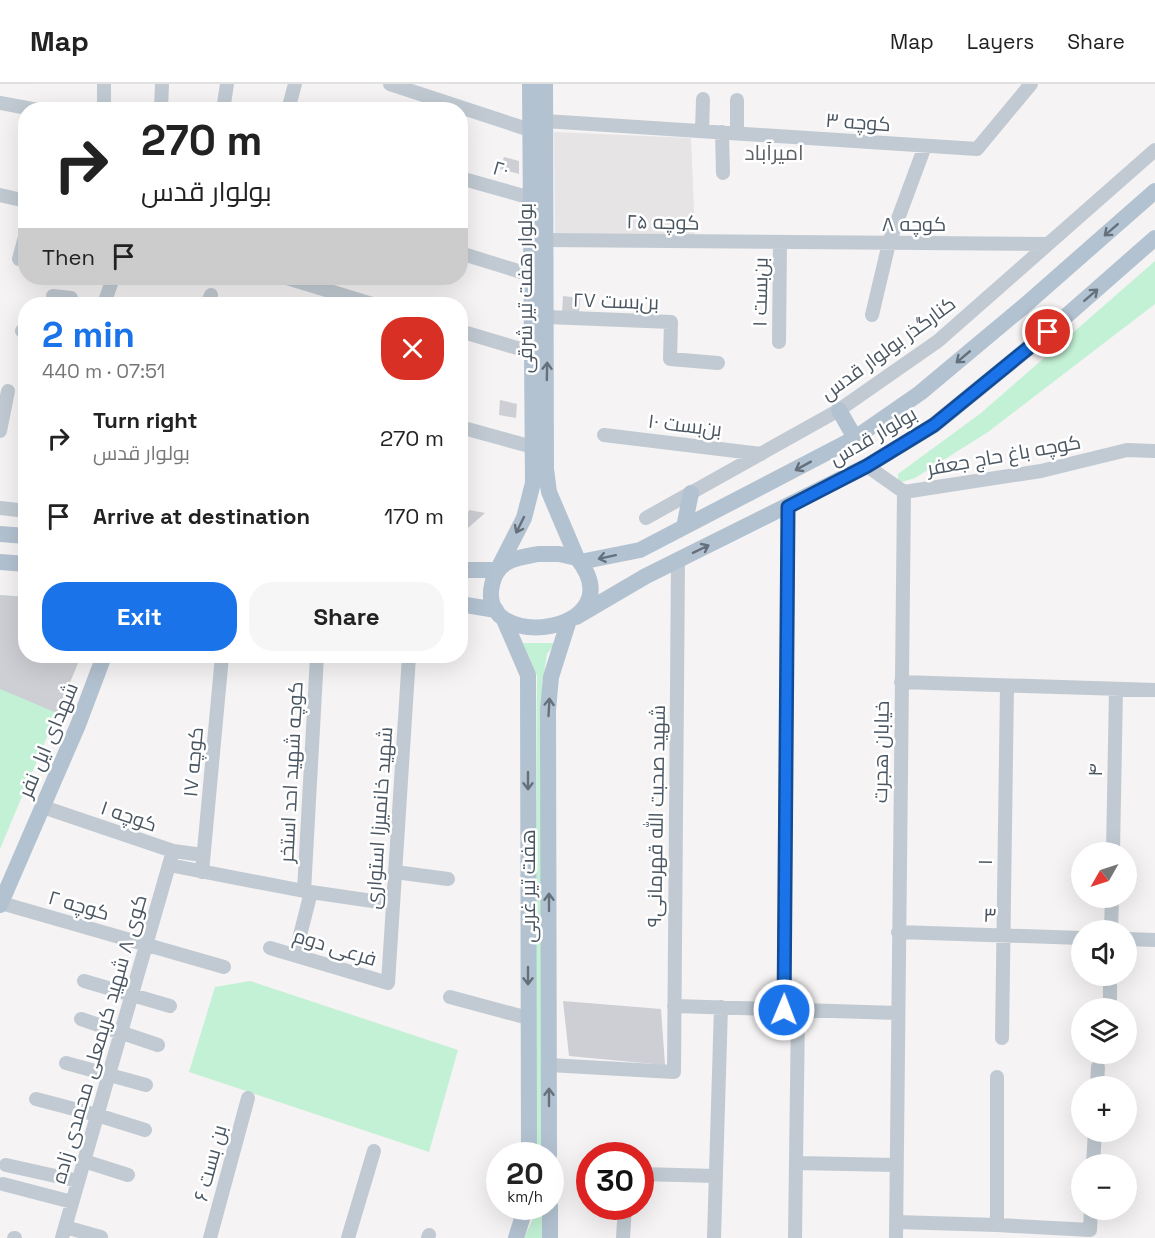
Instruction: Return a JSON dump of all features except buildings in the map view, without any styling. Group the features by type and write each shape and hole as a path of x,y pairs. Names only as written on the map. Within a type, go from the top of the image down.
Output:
{"main road":[{"name":"بولوار هفت تیر شرقی","path":"530,84 530,130 538,162 545,240 546,469 549,492 578,560"},
{"name":"بولوار هفت تیر شرقی","path":"499,568 524,518 534,483 534,276 531,198 545,121 545,84"},
{"name":"بولوار قدس","path":"578,560 640,550 855,438 920,393 1023,307 1155,191"},
{"name":"بولوار قدس","path":"572,618 646,576 867,466 934,425 1048,332 1155,238"},
{"path":"839,410 855,438"},
{"path":"684,527 691,493"},
{"path":"0,534 18,535"},
{"path":"640,550 635,557 636,566 646,576"},
{"path":"468,570 499,568 515,558 538,554 559,554 578,560 590,580 586,605 572,618 551,626 520,627 500,616 468,606"},
{"path":"0,562 18,563"},
{"path":"499,568 491,589 491,601 500,616"},
{"name":"هفت تیر غربی","path":"500,616 528,675 529,1142"},
{"name":"هفت تیر غربی","path":"549,1142 548,710 551,676 572,618"},
{"name":"شهدای ایل نفر","path":"1,904 101,663"},
{"path":"516,1238 522,1220"},
{"path":"550,1220 550,1238"}],"street":[{"path":"104,84 104,102"},
{"path":"161,102 162,84"},
{"path":"224,102 226,84"},
{"path":"290,102 295,84"},
{"path":"390,84 445,102"},
{"name":"کوچه ۳","path":"545,121 977,149 1031,84"},
{"path":"702,131 703,99"},
{"path":"737,100 737,133"},
{"path":"0,103 18,106"},
{"path":"468,110 530,130"},
{"path":"722,132 723,172"},
{"path":"872,315 890,243 925,146"},
{"name":"کنارگذر بولوار قدس","path":"646,518 839,410 938,341 1155,150"},
{"name":"۲۰","path":"468,180 531,198"},
{"path":"0,195 18,199"},
{"name":"کوچه ۲۵","path":"545,240 780,243"},
{"name":"کوچه ۸","path":"780,243 1048,244"},
{"name":"بن‌بست ۱","path":"779,342 780,243"},
{"path":"468,255 534,276"},
{"path":"310,285 349,297"},
{"path":"53,296 62,297"},
{"name":"بن‌بست ۲۷","path":"547,317 670,322 670,359 718,363"},
{"path":"468,333 534,353"},
{"path":"0,431 8,391"},
{"path":"468,429 533,447"},
{"name":"بن‌بست ۱۰","path":"604,435 761,454"},
{"name":"کوچه باغ حاج جعفر","path":"867,466 904,492 1041,471 1127,450 1155,451"},
{"name":"خیابان هجرت","path":"896,1238 904,492"},
{"path":"788,507 791,1010 796,1163 795,1238"},
{"path":"0,508 18,510"},
{"name":"شهید صحبت الله قهرمانی۹","path":"549,1065 674,1072 678,560"},
{"name":"کوچه ۱۷","path":"202,872 221,663"},
{"name":"کوچه شهید احد استخر","path":"295,955 307,892 317,663"},
{"name":"شهید خانمیرزا استواری","path":"388,983 409,663"},
{"path":"902,682 1155,690"},
{"name":"۱","path":"1002,1038 1007,686"},
{"name":"۴","path":"1113,842 1116,689"},
{"name":"کوچه ۱","path":"43,807 173,851 203,855"},
{"name":"کوی ۸ شهید کریمعلی محمدی زاده","path":"64,1232 173,851"},
{"path":"169,865 307,892 393,904"},
{"path":"395,872 448,879"},
{"name":"کوچه ۲","path":"1,904 224,967"},
{"name":"۳","path":"898,932 1071,938"},
{"path":"1137,939 1155,940"},
{"name":"فرعی دوم","path":"270,948 388,983"},
{"path":"84,981 170,1006"},
{"path":"450,997 528,1018"},
{"path":"674,1006 897,1013"},
{"path":"714,1238 721,1007"},
{"path":"81,1019 158,1045"},
{"path":"66,1063 146,1085"},
{"path":"1098,1067 1098,1076"},
{"path":"997,1077 998,1225"},
{"name":"بن بست ۶","path":"210,1238 248,1098"},
{"path":"36,1099 97,1114 145,1130"},
{"path":"348,1238 374,1151"},
{"path":"84,1161 128,1175"},
{"path":"796,1163 896,1165"},
{"path":"6,1165 78,1181"},
{"path":"654,1174 716,1176"},
{"path":"3,1184 72,1202"},
{"path":"623,1238 624,1220"},
{"path":"896,1222 958,1231 998,1225 1050,1233 1090,1230 1090,1220"},
{"path":"64,1232 101,1236"}],"shaded area":[{"path":"554,132 691,138 695,235 555,234"}],"green space":[{"path":"1155,261 1155,304 988,432 915,478 898,483 898,474 981,413"},
{"path":"0,595 18,596 18,663 78,663 0,849"},
{"path":"523,643 556,643 547,654 542,686 543,1142 535,1142 537,676"},
{"path":"250,981 458,1050 429,1152 189,1072 215,987"},
{"path":"542,1220 542,1238 524,1238 532,1221"}],"district":[{"name":"امیرآباد","path":"774,152"}],"route":[{"path":"784,1010 788,507 867,466 934,425 1048,332"}]}
